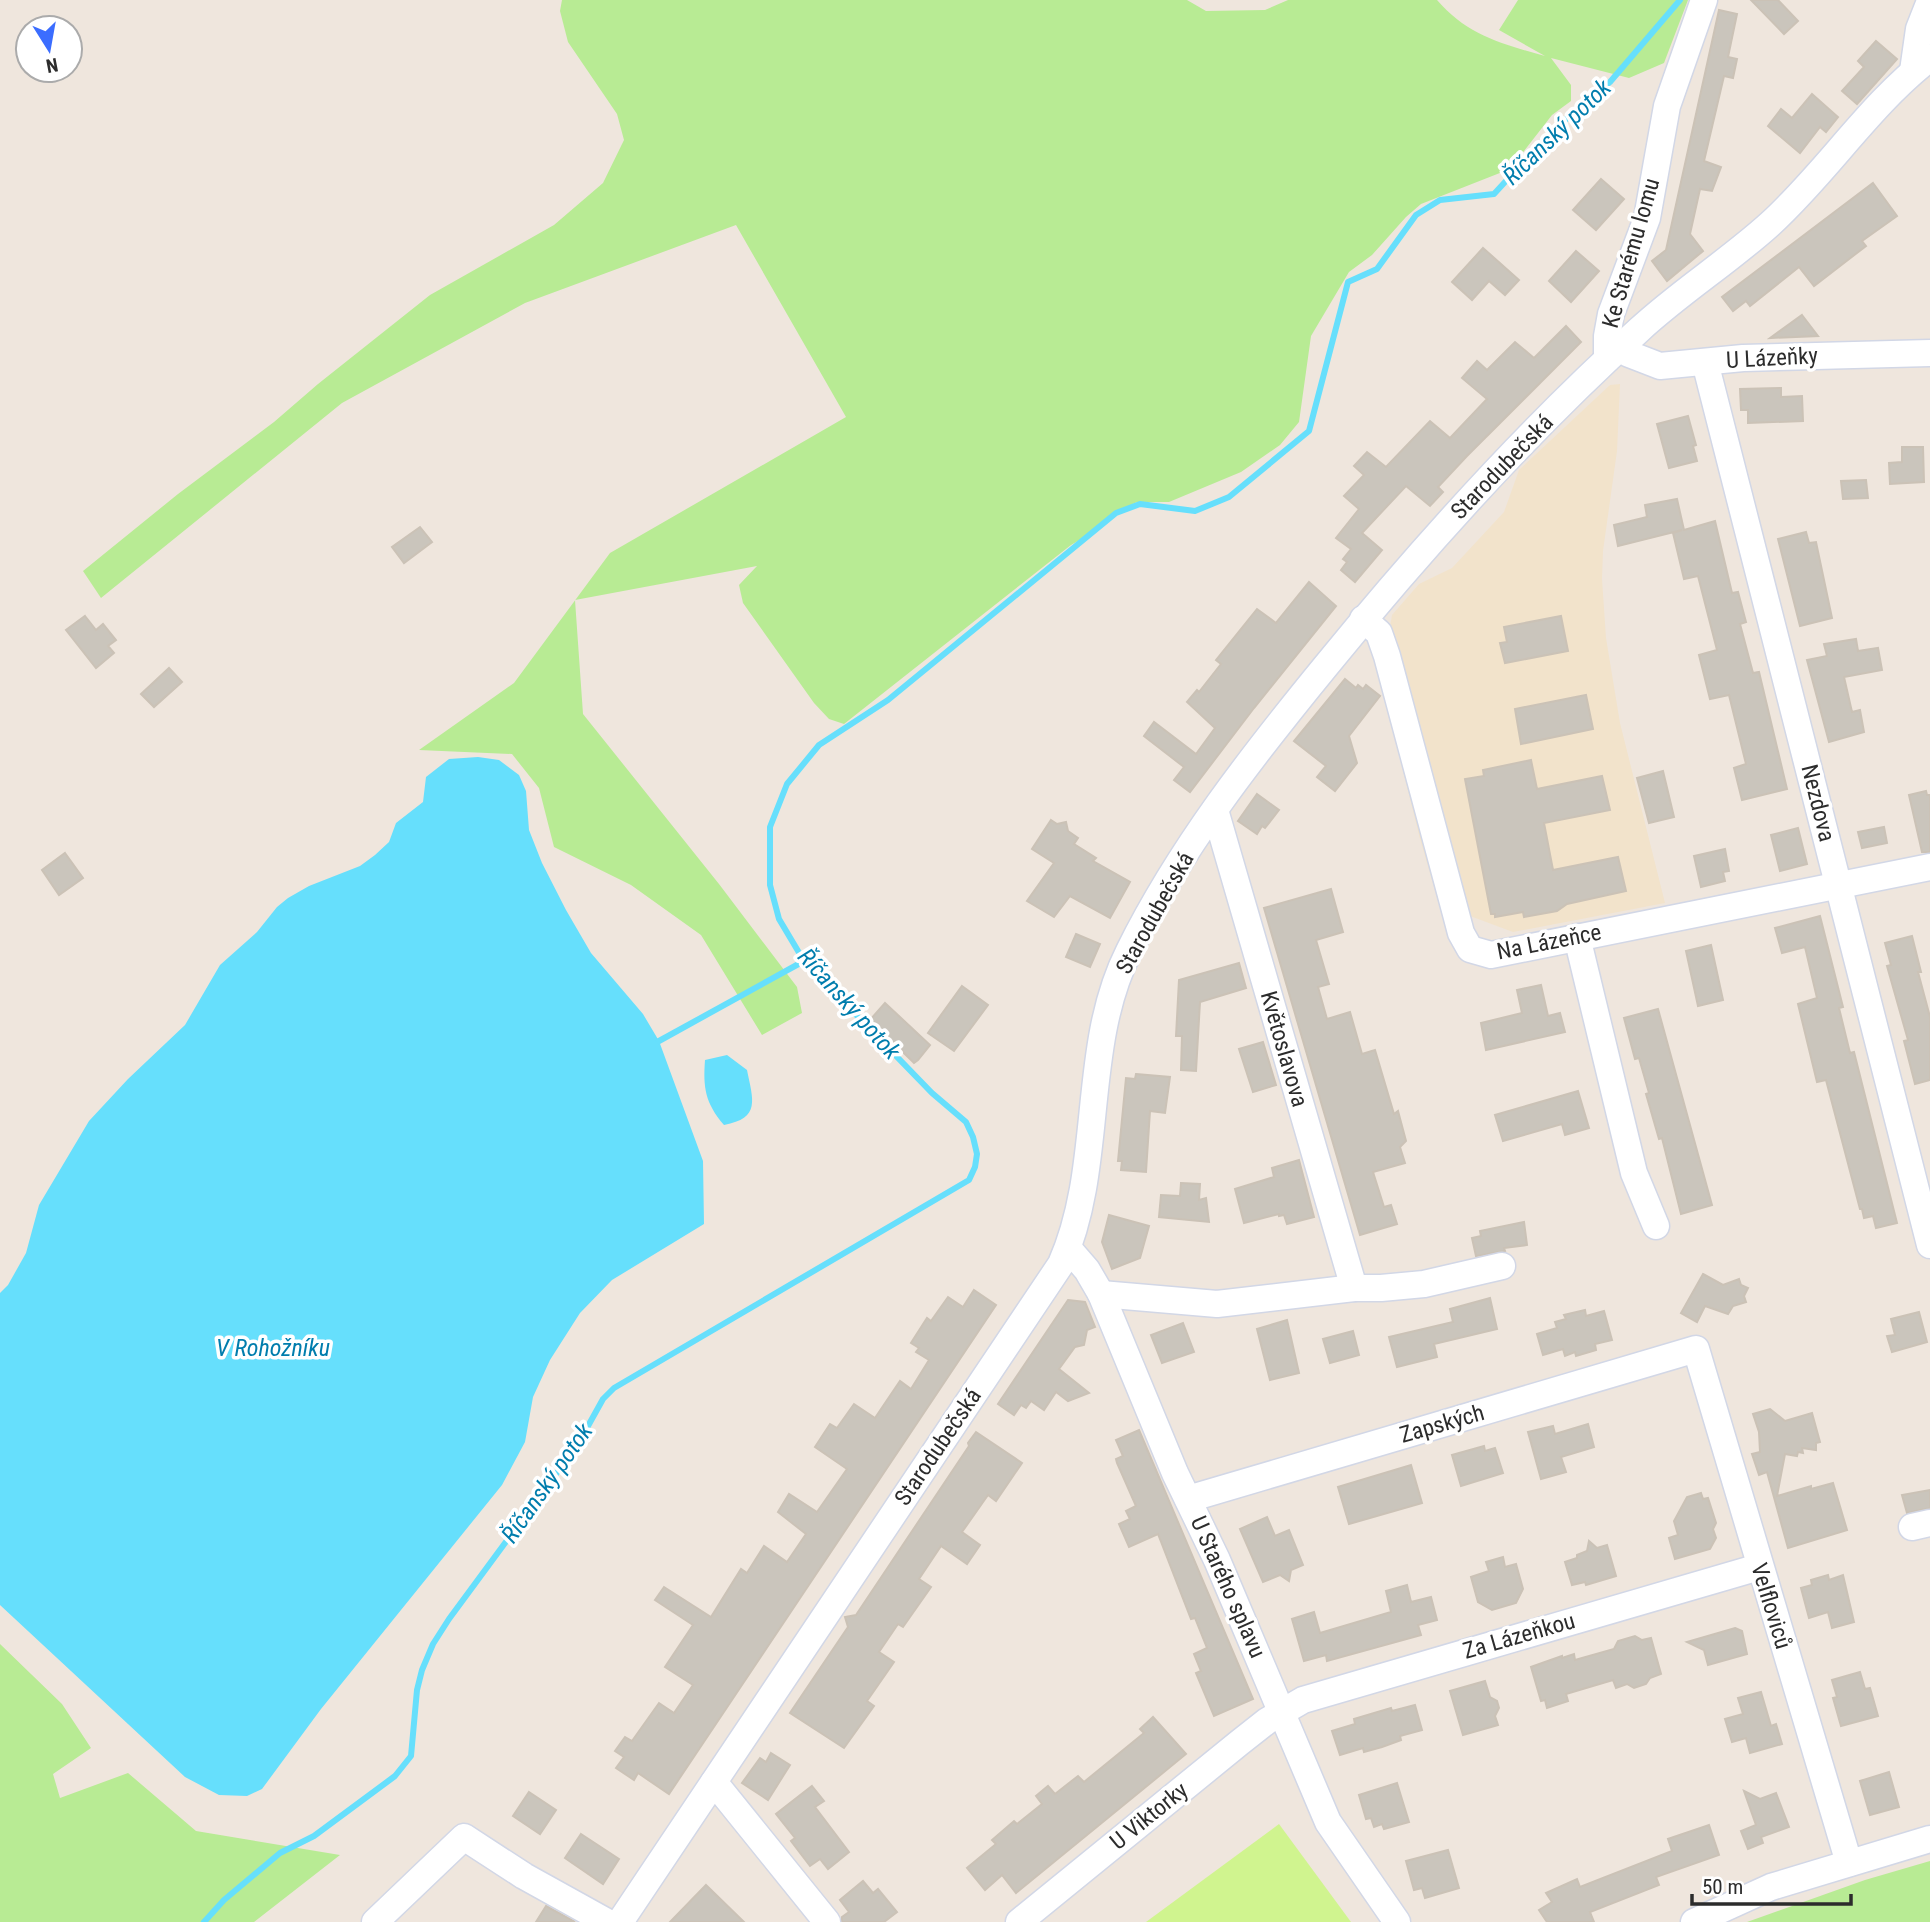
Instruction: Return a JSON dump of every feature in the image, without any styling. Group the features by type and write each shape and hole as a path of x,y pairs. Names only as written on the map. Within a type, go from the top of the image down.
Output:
{"street":[{"name":"Ke Starému lomu","path":"1614,352 1607,336 1611,314 1647,218 1667,106 1704,0"},
{"path":"1922,65 1919,29 1930,1"},
{"name":"Starodubečská","path":"620,1922 1061,1264 1068,1248 1086,1180 1100,1053 1112,994 1127,953 1160,894 1215,810 1363,620 1479,487 1614,352 1794,202 1872,113 1922,65"},
{"name":"U Lázeňky","path":"1614,352 1629,354 1660,366 1743,358 1930,353"},
{"name":"Nezdova","path":"1705,362 1930,1245"},
{"name":"Na Lázeňce","path":"1363,620 1378,633 1387,656 1461,933 1470,949 1491,955 1930,867"},
{"name":"Květoslavova","path":"1215,810 1354,1288"},
{"path":"1577,937 1634,1173 1656,1226"},
{"name":"U Starého splavu","path":"1068,1248 1087,1270 1101,1294 1328,1822 1397,1922"},
{"path":"1101,1294 1217,1304 1354,1288 1424,1284 1502,1266"},
{"name":"Zapských","path":"1188,1499 1696,1349"},
{"name":"Velfloviců","path":"1696,1349 1849,1863"},
{"name":"Za Lázeňkou","path":"1282,1712 1303,1700 1759,1566"},
{"name":"U Viktorky","path":"1018,1922 1239,1743 1282,1712"},
{"path":"715,1782 827,1922"},
{"path":"375,1922 464,1837 523,1876 607,1922"},
{"path":"1694,1922 1770,1887 1930,1839"}],"shaded area":[{"path":"1620,384 1617,451 1603,551 1606,638 1620,723 1665,903 1513,932 1462,913 1443,918 1420,839 1375,659 1390,627 1392,615 1419,584 1452,568 1504,512 1519,470 1610,385"}],"green space":[{"path":"562,0 1187,0 1206,11 1265,10 1288,0 1437,0 1460,22 1486,37 1545,56 1499,30 1518,0 1688,0 1664,63 1629,78 1551,58 1571,85 1571,101 1552,115 1510,169 1421,204 1372,255 1349,272 1311,336 1299,422 1280,445 1241,472 1169,502 1137,502 1121,510 1102,527 1071,545 844,724 829,719 814,703 743,603 739,585 757,566 575,600 610,553 846,417 736,225 525,303 342,403 101,598 83,571 178,494 274,422 430,295 554,225 603,183 624,140 617,114 568,42 560,11"},
{"path":"575,600 583,714 719,884 797,987 802,1013 762,1035 701,935 631,885 554,847 539,788 512,754 419,750 514,683"},
{"path":"0,1644 62,1704 91,1748 53,1774 60,1798 128,1773 196,1831 340,1855 254,1922 0,1922"},
{"path":"1279,1824 1351,1922 1146,1922"},
{"path":"1930,1861 1930,1922 1747,1922 1865,1880"}],"water":[{"name":"V Rohožníku","path":"478,757 499,760 519,775 526,791 529,830 566,910 591,953 643,1014 659,1041 703,1161 704,1224 612,1280 580,1313 550,1360 533,1397 525,1442 502,1485 321,1709 262,1789 247,1796 219,1795 185,1777 0,1605 0,1293 8,1285 26,1253 39,1205 89,1121 128,1079 185,1025 220,965 257,932 288,898 309,886 360,866 375,855 389,842 396,823 423,802 426,777 449,759"},
{"path":"727,1055 747,1070 752,1106 744,1118 724,1125 709,1102 704,1070 705,1060"}],"building":[{"path":"1751,0 1778,0 1798,21 1784,34"},
{"path":"1719,10 1737,14 1728,57 1737,59 1733,78 1724,76 1704,161 1721,167 1712,191 1700,189 1690,234 1703,251 1667,281 1652,261 1666,250"},
{"path":"1876,41 1897,59 1857,104 1842,91 1864,67 1858,61"},
{"path":"1812,94 1838,117 1826,132 1820,127 1800,153 1768,126 1781,109 1792,118"},
{"path":"1601,179 1624,199 1596,230 1573,210"},
{"path":"1873,183 1897,216 1862,241 1866,246 1814,286 1799,267 1750,306 1746,301 1733,311 1722,297"},
{"path":"1483,248 1519,280 1505,295 1489,281 1472,300 1452,282"},
{"path":"1576,251 1599,271 1571,302 1549,281"},
{"path":"1802,315 1818,336 1770,338"},
{"path":"1566,326 1581,342 1438,487 1443,492 1430,506 1406,486 1362,533 1382,550 1355,582 1341,570 1347,562 1343,559 1351,549 1336,538 1359,509 1344,496 1364,475 1354,466 1367,452 1386,467 1430,421 1450,438 1487,399 1462,378 1477,361 1487,370 1515,342 1534,358"},
{"path":"1781,388 1781,397 1802,396 1803,421 1748,423 1748,410 1741,410 1740,389"},
{"path":"1688,416 1696,445 1693,446 1697,461 1669,468 1657,424"},
{"path":"1902,447 1923,447 1924,482 1890,484 1889,463 1902,462"},
{"path":"1866,480 1868,498 1843,499 1841,481"},
{"path":"1677,499 1684,530 1715,521 1732,593 1738,592 1746,622 1740,624 1753,673 1759,672 1787,789 1742,800 1734,768 1746,764 1729,695 1710,699 1699,655 1717,650 1698,576 1684,579 1673,533 1682,530 1618,546 1614,525 1647,517 1645,505"},
{"path":"420,527 432,542 404,563 392,547"},
{"path":"1806,532 1809,543 1816,542 1832,618 1800,626 1778,539"},
{"path":"1309,582 1336,606 1190,792 1174,780 1184,767 1144,736 1154,722 1196,754 1215,728 1187,702 1197,690 1199,692 1221,664 1216,660 1257,609 1276,623"},
{"path":"85,616 96,630 103,624 116,640 108,646 114,653 96,668 66,630"},
{"path":"1561,616 1568,651 1505,663 1500,643 1507,642 1504,627"},
{"path":"1856,639 1858,651 1878,648 1882,670 1844,677 1852,712 1860,710 1864,732 1829,742 1807,660 1827,656 1824,644"},
{"path":"169,668 182,682 154,707 141,694"},
{"path":"1345,679 1356,688 1358,685 1363,689 1366,685 1380,696 1349,736 1357,763 1335,791 1317,777 1326,766 1294,741"},
{"path":"1586,695 1593,729 1521,744 1515,709"},
{"path":"1531,760 1537,789 1602,776 1610,810 1544,823 1553,870 1618,857 1626,891 1567,904 1557,911 1524,917 1523,912 1495,917 1495,914 1491,914 1465,779 1484,776 1483,770"},
{"path":"1663,771 1674,817 1649,823 1637,778"},
{"path":"1926,791 1927,795 1930,795 1930,852 1922,852 1909,795"},
{"path":"1257,794 1279,810 1257,834 1238,821"},
{"path":"1051,820 1057,824 1066,822 1068,831 1078,838 1074,844 1096,858 1093,861 1130,882 1110,918 1070,896 1054,917 1027,901 1054,863 1032,849"},
{"path":"1884,827 1887,843 1862,848 1858,832"},
{"path":"1798,828 1807,864 1780,871 1771,835"},
{"path":"1725,849 1729,871 1723,872 1725,881 1701,887 1694,856"},
{"path":"65,853 83,878 59,895 42,870"},
{"path":"1331,889 1343,932 1316,940 1329,984 1318,987 1327,1019 1350,1012 1362,1054 1375,1050 1394,1114 1398,1111 1406,1141 1400,1147 1405,1163 1373,1172 1384,1207 1391,1205 1397,1224 1360,1235 1264,908"},
{"path":"1820,916 1843,1007 1839,1008 1850,1053 1854,1052 1897,1223 1876,1228 1873,1216 1864,1218 1860,1209 1826,1080 1817,1082 1798,1004 1817,998 1805,947 1782,953 1775,928"},
{"path":"1076,934 1100,944 1090,967 1066,957"},
{"path":"1912,936 1930,1017 1930,1080 1915,1084 1904,1041 1908,1040 1887,966 1891,965 1885,943"},
{"path":"1711,945 1723,1000 1698,1006 1686,951"},
{"path":"1239,963 1246,988 1200,1002 1196,1071 1181,1070 1182,1036 1176,1036 1179,980"},
{"path":"1541,985 1548,1016 1560,1013 1565,1032 1486,1050 1481,1023 1522,1013 1517,990"},
{"path":"962,986 988,1005 954,1051 928,1033"},
{"path":"885,1003 930,1045 914,1063 870,1020"},
{"path":"1658,1009 1712,1205 1681,1214 1662,1138 1659,1139 1646,1094 1649,1093 1639,1058 1635,1059 1624,1018"},
{"path":"1263,1042 1276,1085 1253,1092 1239,1049"},
{"path":"1136,1074 1170,1077 1165,1113 1150,1111 1146,1172 1121,1170 1122,1161 1118,1161 1126,1078 1135,1079"},
{"path":"1578,1091 1589,1128 1565,1135 1562,1124 1503,1141 1495,1115"},
{"path":"1299,1160 1314,1217 1287,1224 1284,1215 1279,1214 1244,1223 1235,1189 1274,1177 1272,1168"},
{"path":"1181,1183 1200,1184 1199,1200 1206,1198 1209,1222 1159,1217 1161,1195 1180,1196"},
{"path":"1109,1215 1149,1226 1140,1258 1112,1269 1102,1242"},
{"path":"1524,1222 1527,1245 1476,1256 1472,1238 1481,1236 1480,1231"},
{"path":"1703,1274 1723,1285 1739,1279 1741,1285 1748,1288 1744,1296 1746,1302 1733,1306 1728,1314 1705,1306 1697,1322 1681,1313"},
{"path":"974,1290 996,1305 669,1794 638,1773 634,1780 616,1768 624,1757 615,1751 625,1737 632,1741 659,1703 674,1713 693,1685 665,1667 693,1625 655,1600 664,1587 711,1617 741,1569 747,1573 764,1546 787,1562 806,1534 778,1512 789,1494 817,1512 847,1469 815,1447 830,1424 837,1428 854,1404 875,1418 900,1381 911,1389 929,1360 916,1352 919,1348 911,1343 927,1318 931,1321 948,1297 963,1307"},
{"path":"1490,1298 1497,1329 1434,1344 1437,1357 1397,1367 1389,1337 1453,1322 1450,1309"},
{"path":"1068,1300 1085,1302 1095,1327 1087,1330 1084,1345 1075,1347 1059,1369 1089,1393 1068,1401 1056,1392 1044,1410 1031,1401 1026,1408 1021,1405 1014,1415 998,1404"},
{"path":"1585,1310 1586,1316 1604,1311 1612,1340 1595,1344 1596,1350 1576,1356 1575,1352 1565,1356 1563,1349 1543,1355 1537,1334 1557,1328 1555,1322 1566,1319 1564,1315"},
{"path":"1919,1312 1927,1342 1892,1352 1887,1336 1895,1335 1891,1319"},
{"path":"1287,1320 1299,1373 1270,1380 1257,1329"},
{"path":"1183,1323 1194,1352 1162,1363 1151,1335"},
{"path":"1353,1331 1359,1355 1330,1363 1323,1339"},
{"path":"1770,1409 1785,1421 1812,1413 1820,1442 1816,1443 1816,1450 1802,1448 1803,1453 1798,1452 1797,1456 1785,1454 1777,1496 1833,1483 1847,1530 1788,1548 1767,1472 1759,1475 1752,1454 1760,1452 1759,1432 1753,1414"},
{"path":"1588,1424 1594,1447 1561,1457 1566,1472 1541,1479 1528,1432 1553,1426 1555,1434"},
{"path":"1139,1430 1253,1699 1214,1716 1196,1673 1201,1671 1194,1654 1207,1648 1195,1618 1191,1619 1158,1534 1129,1547 1119,1524 1130,1519 1126,1511 1136,1506 1117,1463 1116,1459 1123,1456 1116,1440"},
{"path":"976,1432 1022,1463 996,1501 988,1495 962,1532 980,1545 967,1564 941,1546 919,1579 931,1587 903,1627 898,1624 879,1652 894,1662 867,1701 874,1706 844,1748 790,1713 848,1627 845,1617 856,1615"},
{"path":"1484,1446 1485,1451 1495,1448 1503,1473 1461,1486 1452,1455"},
{"path":"1411,1465 1422,1503 1349,1524 1338,1487"},
{"path":"1930,1490 1930,1508 1907,1513 1902,1495"},
{"path":"1701,1493 1703,1499 1708,1498 1716,1523 1713,1529 1716,1538 1710,1549 1675,1559 1669,1538 1678,1535 1674,1521 1687,1497"},
{"path":"1267,1517 1275,1536 1289,1530 1303,1565 1291,1570 1289,1581 1280,1575 1263,1582 1240,1529"},
{"path":"1589,1541 1597,1548 1607,1545 1616,1576 1586,1585 1585,1582 1572,1585 1565,1562 1587,1551"},
{"path":"1503,1557 1505,1567 1516,1564 1523,1589 1516,1603 1492,1610 1478,1602 1471,1577 1489,1571 1486,1562"},
{"path":"1828,1575 1829,1580 1843,1575 1854,1622 1832,1628 1828,1612 1809,1618 1801,1588 1812,1585 1811,1580"},
{"path":"1407,1585 1411,1602 1431,1597 1437,1620 1418,1625 1421,1635 1327,1661 1326,1655 1304,1661 1292,1619 1314,1612 1320,1633 1391,1612 1386,1591"},
{"path":"1735,1628 1742,1631 1747,1654 1708,1665 1704,1650 1687,1642"},
{"path":"1635,1636 1642,1640 1651,1638 1661,1674 1634,1688 1627,1684 1616,1688 1613,1680 1566,1694 1568,1701 1547,1708 1545,1700 1541,1701 1531,1667 1562,1656 1574,1654 1575,1660 1614,1649 1618,1641"},
{"path":"1860,1672 1865,1689 1870,1688 1878,1716 1841,1726 1833,1698 1837,1697 1832,1680"},
{"path":"1485,1681 1490,1697 1497,1701 1499,1708 1495,1716 1498,1725 1463,1735 1450,1691"},
{"path":"1761,1692 1771,1726 1776,1724 1782,1744 1750,1753 1746,1738 1732,1742 1725,1719 1743,1714 1738,1698"},
{"path":"1415,1705 1422,1730 1400,1736 1401,1740 1382,1747 1364,1752 1363,1748 1340,1755 1332,1731 1355,1724 1354,1719 1391,1708 1392,1711"},
{"path":"1153,1717 1186,1754 1016,1893 1002,1875 985,1890 967,1868 996,1844 992,1840 1014,1821 1017,1824 1042,1804 1036,1796 1048,1786 1055,1794 1078,1776 1084,1782 1144,1733 1140,1729"},
{"path":"771,1753 790,1765 768,1800 742,1783 760,1758 766,1762"},
{"path":"1889,1772 1899,1807 1870,1815 1860,1781"},
{"path":"1397,1783 1409,1822 1384,1829 1382,1824 1374,1827 1371,1818 1366,1819 1359,1795"},
{"path":"812,1786 824,1801 815,1807 849,1852 828,1869 820,1859 810,1866 791,1841 795,1838 776,1814"},
{"path":"1744,1791 1760,1799 1776,1793 1789,1827 1761,1837 1763,1843 1748,1849 1741,1831 1756,1825"},
{"path":"529,1792 556,1810 540,1834 513,1816"},
{"path":"1709,1825 1719,1855 1656,1877 1659,1885 1590,1912 1594,1922 1547,1922 1539,1910 1552,1902 1546,1893 1577,1879 1580,1887 1672,1851 1668,1839"},
{"path":"581,1834 619,1859 603,1884 565,1858"},
{"path":"1448,1850 1459,1888 1425,1898 1422,1888 1414,1890 1406,1861"},
{"path":"863,1881 873,1893 878,1889 897,1912 884,1922 842,1922 842,1917 849,1912 840,1900"},
{"path":"706,1885 744,1922 670,1922"},
{"path":"546,1906 575,1922 536,1922"}],"waterway":[{"name":"Říčanský potok","path":"204,1922 224,1900 280,1853 314,1836 395,1776 411,1756 417,1690 433,1644 578,1444 603,1399 614,1388 969,1180 977,1154 966,1122 932,1093 804,961 779,919 770,885 770,827 787,784 819,745 888,700 1116,513 1140,504 1195,511 1229,497 1309,431 1348,282 1377,269 1416,215 1440,200 1494,194 1550,133 1610,82 1680,0"},
{"path":"659,1041 804,961"}]}
